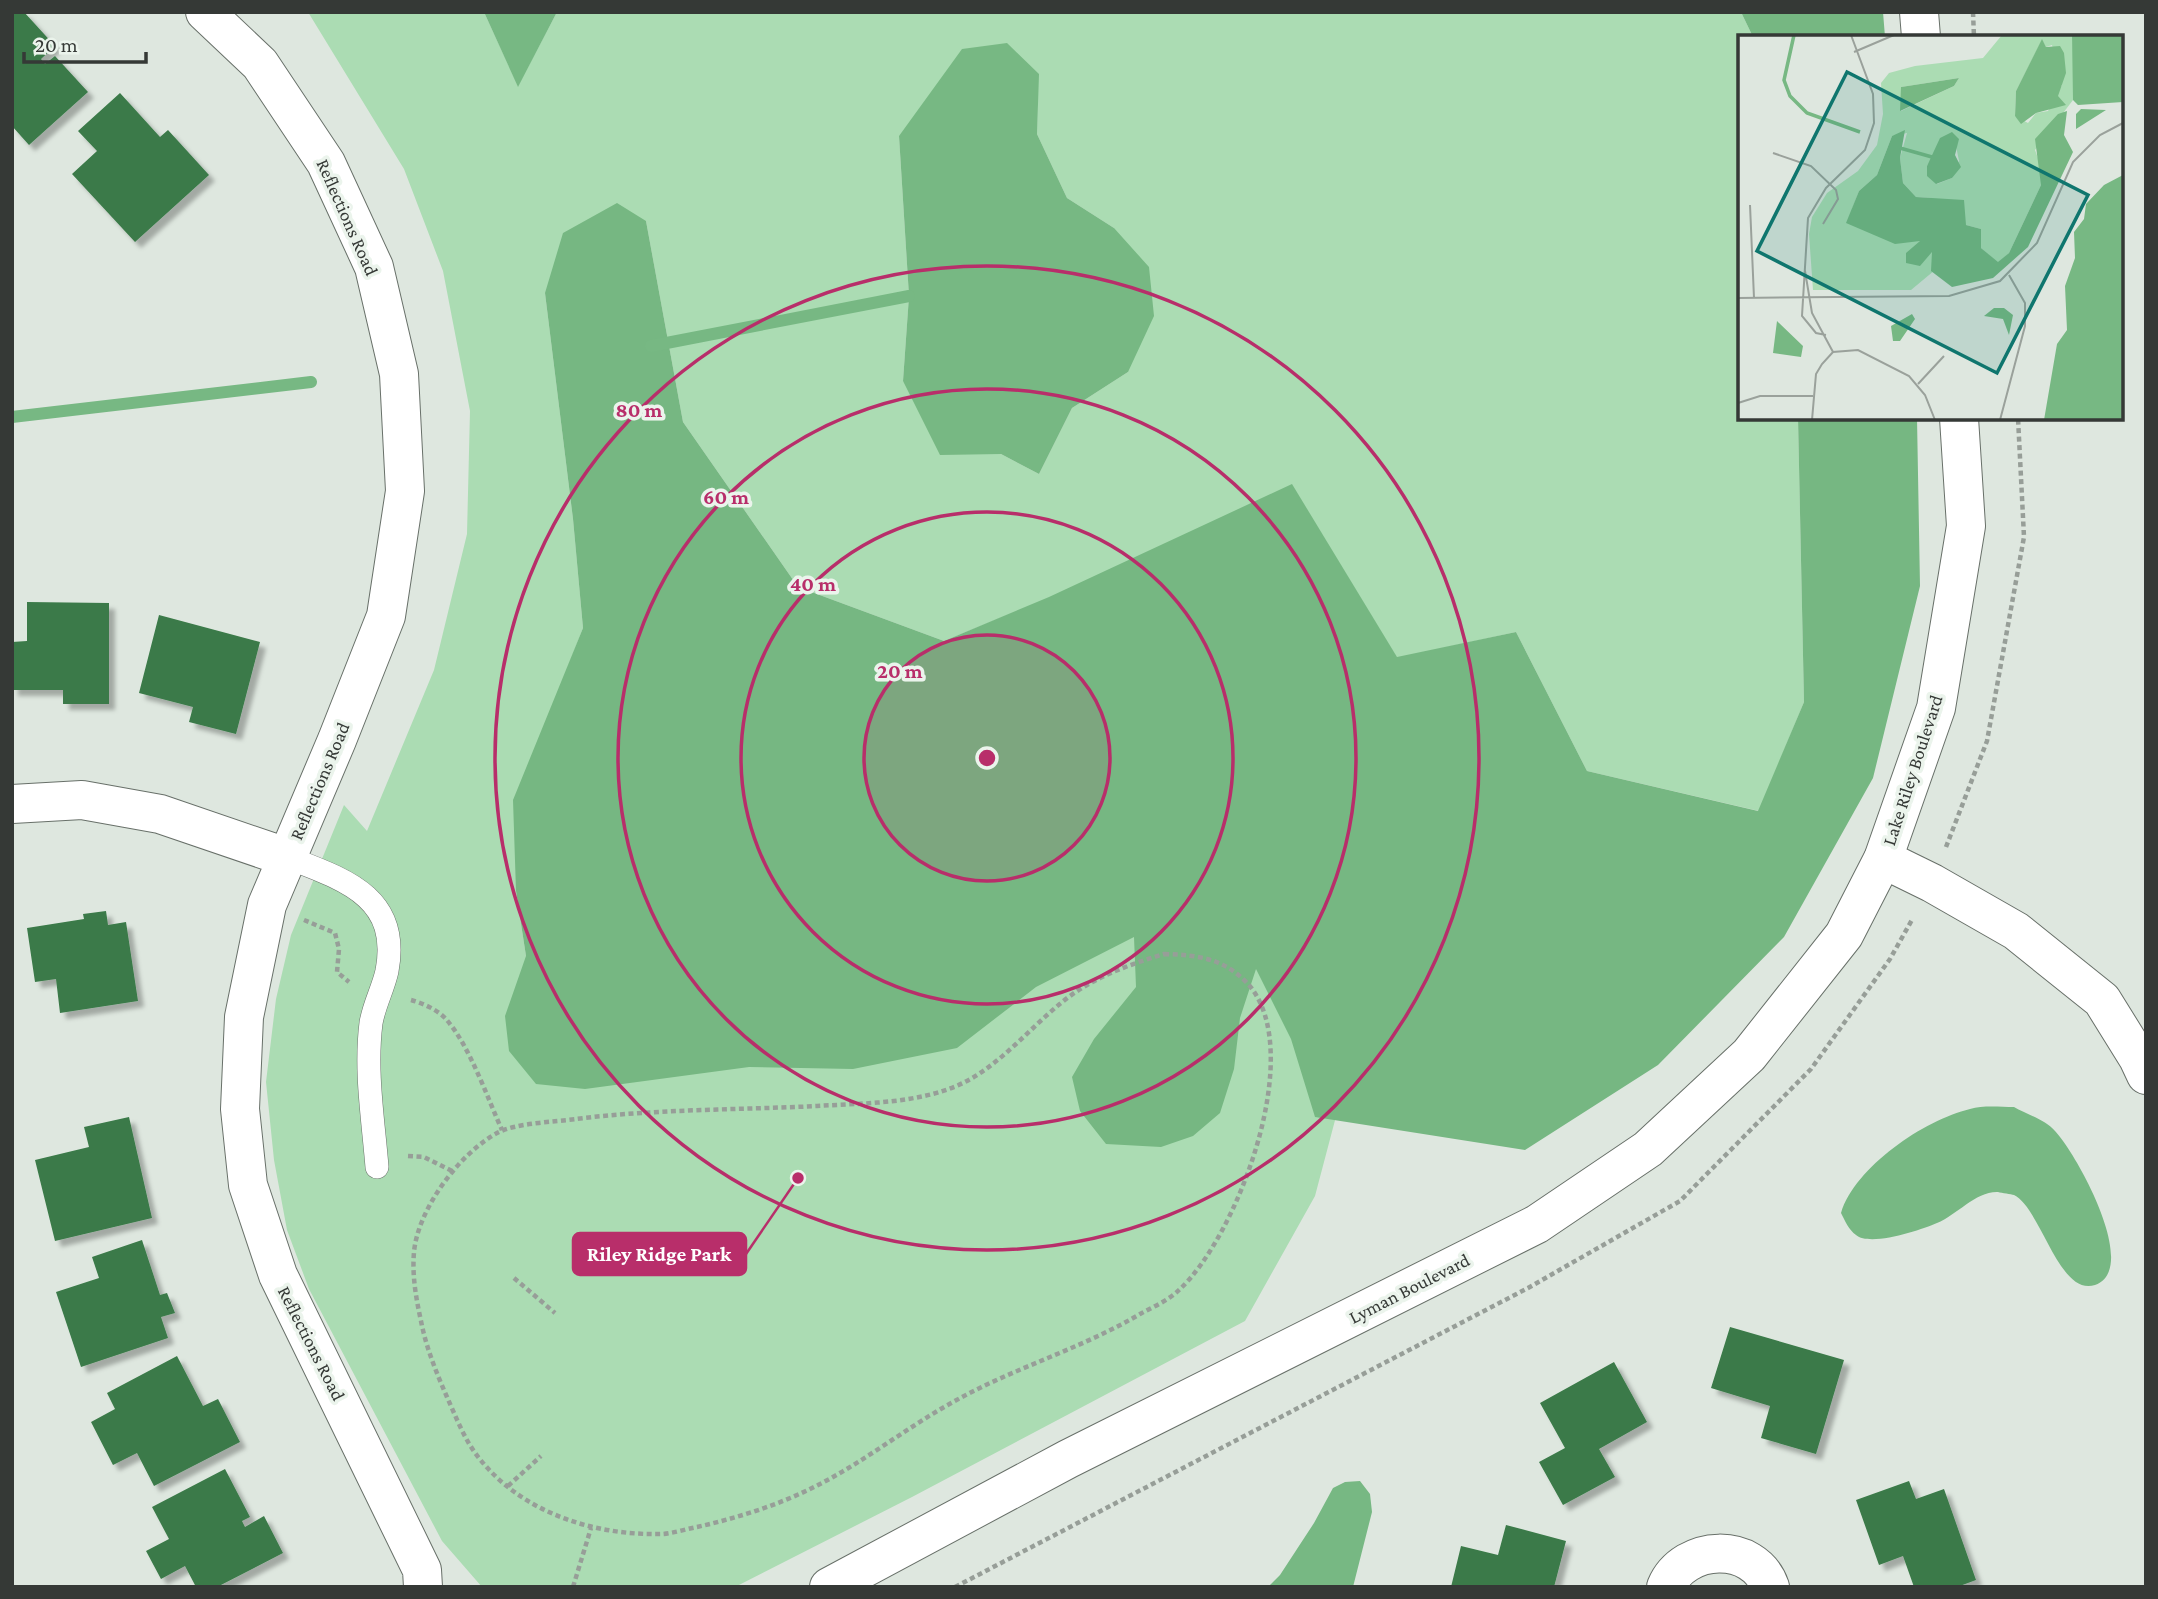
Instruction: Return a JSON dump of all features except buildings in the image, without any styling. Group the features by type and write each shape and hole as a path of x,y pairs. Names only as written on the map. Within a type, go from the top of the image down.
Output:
{"street":[{"name":"Reflections Road","path":"205,12 260,64 326,163 374,267 399,374 405,491 386,616 267,905 244,1017 240,1109 248,1185 278,1275 431,1581"},
{"path":"1919,12 1921,35"},
{"name":"Lake Riley Boulevard","path":"1959,420 1966,526 1936,708 1883,859 1932,883 2016,931 2102,1000 2146,1075"},
{"path":"12,804 82,800 160,814 286,858"},
{"name":"Lyman Boulevard","path":"829,1587 1068,1459 1536,1224 1648,1149 1749,1055 1844,935 1883,859"},
{"path":"1666,1587 1682,1566 1699,1556 1719,1552 1739,1556 1756,1566 1770,1587"}],"lane":[{"path":"286,858 346,881 376,905 390,937 387,971 372,1019 367,1068 377,1161"}],"path":[{"path":"1973,12 1974,35"},
{"path":"955,1587 1528,1289 1680,1200 1811,1069 1890,959 1932,883 1987,741 2024,537 2018,420"},
{"path":"1164,954 1197,955 1228,968 1249,985 1262,1007 1270,1045 1264,1125 1240,1193 1211,1253 1177,1293 1119,1326 956,1400 814,1488 735,1519 666,1534 591,1528 553,1514 516,1494 478,1457 436,1373 422,1329 414,1282 414,1245 430,1204 452,1171 479,1146 502,1130 580,1118 869,1103 926,1096 964,1082 988,1067 1067,998 1123,966 1164,954"},
{"path":"377,1161 424,1157 452,1171"},
{"path":"514,1278 555,1313"},
{"path":"508,1486 541,1456"},
{"path":"573,1587 591,1528"}],"shaded area":[{"path":"308,12 484,12 518,86 557,12 1741,12 1752,35 1738,35 1738,420 1798,420 1804,702 1759,811 1587,771 1516,632 1397,658 1292,485 1049,598 944,641 798,587 683,422 646,221 545,293 573,519 583,628 560,687 516,891 526,956 1190,887 1277,937 1343,1090 1315,1196 1245,1321 735,1587 482,1587 442,1541 309,1289 287,1230 274,1160 266,1082 276,999 291,935 344,805 367,831 434,670 467,534 470,411 443,271 404,169","holes":["1038,74 1037,134 1067,198 1114,228 1128,372 1072,408 1039,474 1001,454 903,381 909,296 899,136"]},
{"path":"484,12 557,12 518,87"},
{"path":"1741,12 1883,12 1885,35 1752,35"},
{"path":"1007,43 1039,74 1037,134 1067,198 1114,228 1149,267 1154,316 1128,372 1072,408 1039,474 1001,454 940,455 903,381 909,296 899,136 962,49"},
{"path":"617,203 646,221 683,422 798,587 944,641 1049,597 1292,484 1397,657 1516,632 1587,771 1758,811 1804,702 1798,420 1917,420 1920,586 1873,778 1784,937 1658,1065 1525,1150 1315,1117 1291,1039 1256,969 1240,1018 1234,1069 1220,1113 1193,1136 1161,1147 1106,1144 1080,1111 1072,1077 1094,1039 1136,987 1134,937 1036,987 957,1048 853,1069 749,1067 585,1089 536,1084 509,1051 505,1016 526,956 516,891 513,800 583,628 573,519 545,293 563,233"},
{"path":"1980,1107 2014,1107 2041,1120 2055,1131 2089,1185 2108,1235 2111,1257 2107,1275 2095,1285 2082,1285 2071,1278 2033,1216 2014,1195 1998,1192 1982,1195 1937,1223 1896,1236 1863,1238 1849,1228 1841,1213 1849,1196 1876,1163 1894,1148 1932,1123 1952,1115"},
{"path":"1360,1481 1370,1494 1372,1512 1353,1587 1268,1587 1280,1575 1333,1488 1345,1482"}],"waterway":[{"path":"651,346 909,296"},
{"path":"12,417 311,382"}],"place":[{"name":"Riley Ridge Park","path":"798,1178"}]}
